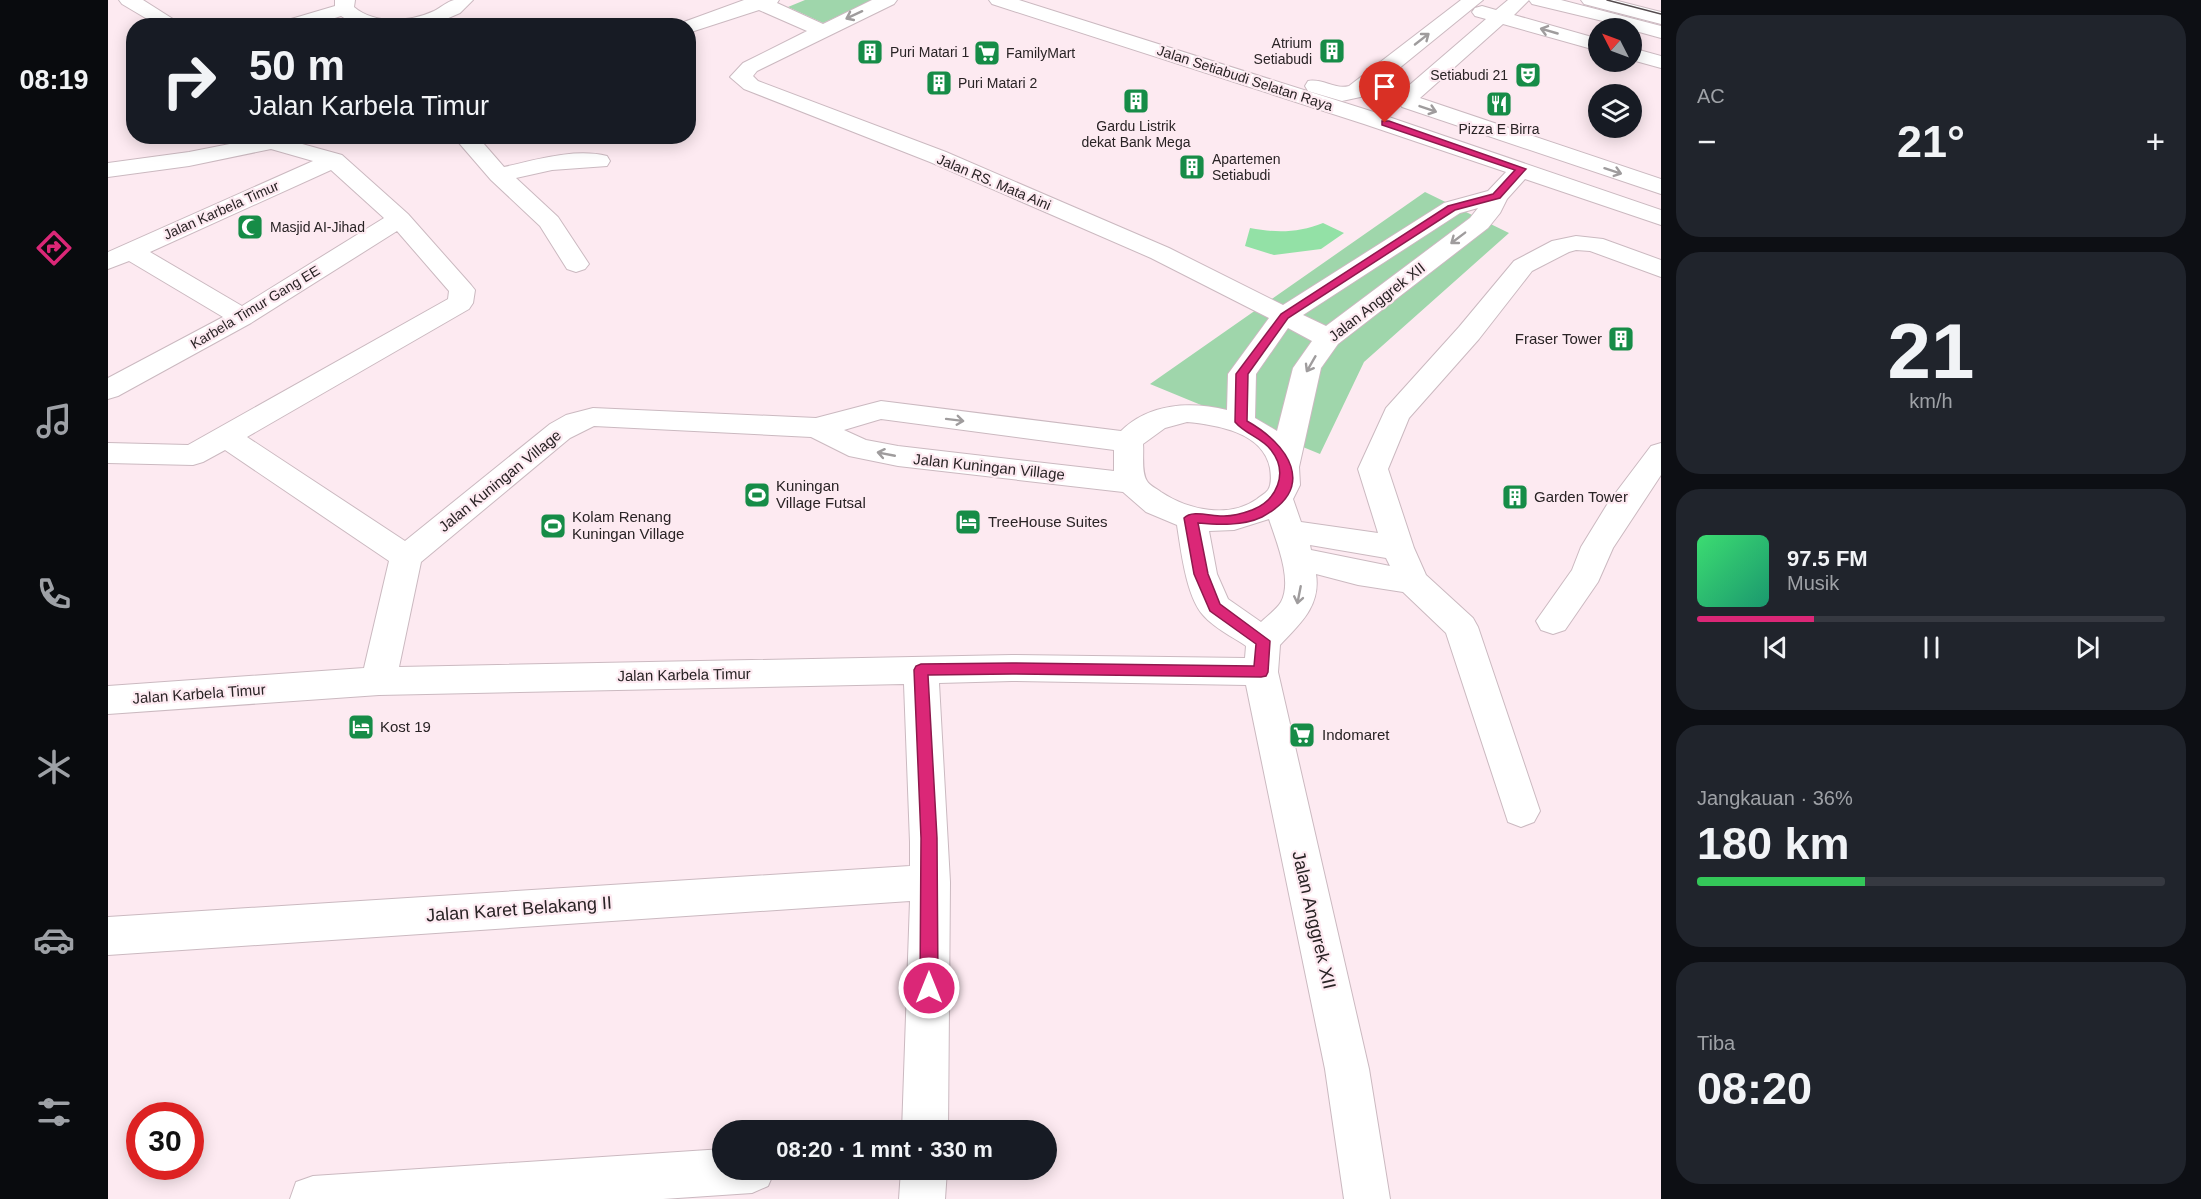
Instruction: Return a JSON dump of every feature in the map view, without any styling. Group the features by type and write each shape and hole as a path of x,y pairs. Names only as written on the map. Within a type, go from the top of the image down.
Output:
{"street":[{"path":"129,0 160,18"},
{"path":"434,18 447,13 463,0"},
{"path":"696,24 762,1 822,31 887,0"},
{"name":"Jalan Setiabudi Selatan Raya","path":"999,0 1522,169 1661,218"},
{"path":"1040,0 1342,95 1357,91 1468,4"},
{"path":"1437,0 1468,4 1500,17 1588,42"},
{"path":"1520,0 1407,99 1410,102 1661,187"},
{"path":"1539,0 1661,32"},
{"path":"1591,0 1661,18"},
{"path":"1656,0 1661,1"},
{"path":"310,18 345,5 350,16 354,18"},
{"name":"Jalan RS. Mata Aini","path":"822,31 750,67 741,77 751,86 938,157 1160,253 1328,338"},
{"path":"1642,57 1661,62"},
{"path":"108,170 189,159 248,144"},
{"path":"108,453 193,455 460,303 462,290 399,219 334,160 284,144"},
{"path":"471,144 499,175 549,222 576,264"},
{"name":"Jalan Karbela Timur","path":"119,256 334,160"},
{"path":"499,175 552,163 598,160"},
{"name":"Jalan Anggrek XII","path":"1285,466 1307,368 1328,338 1479,223 1488,213 1496,196 1522,169"},
{"path":"1241,422 1242,374 1284,316 1452,208 1496,196"},
{"name":"Karbela Timur Gang EE","path":"108,390 242,316 399,219"},
{"path":"1521,810 1461,627 1413,582 1398,548 1373,469 1396,415 1469,333 1522,266 1561,246 1576,243 1594,244 1661,269"},
{"path":"119,256 242,316"},
{"name":"Jalan Kuningan Village","path":"406,557 560,431 576,422 593,417 816,428 881,410 1128,442"},
{"path":"1187,413 1214,415 1241,422 1262,434 1277,449 1285,466 1286,483 1278,499 1256,514 1225,521 1191,518 1156,504 1132,483 1128,442 1141,427 1162,417 1187,413"},
{"name":"Jalan Kuningan Village","path":"816,428 859,449 898,456 1132,483"},
{"path":"226,437 406,557 379,681"},
{"path":"1553,621 1587,574 1597,547 1619,511 1661,453"},
{"path":"1191,518 1201,574 1215,607 1262,657 1297,606 1301,581 1293,545 1278,499"},
{"path":"1293,545 1398,548"},
{"path":"1293,545 1358,573 1413,582"},
{"name":"Jalan Anggrek XII","path":"1262,657 1303,873 1344,1057 1367,1199"},
{"name":"Jalan Karbela Timur","path":"108,700 379,681 1012,668 1262,657"},
{"path":"921,670 930,882 925,1120"},
{"name":"Jalan Karet Belakang II","path":"108,936 930,882"},
{"path":"313,1199 712,1173"},
{"path":"922,1199 923,1180"}],"shaded area":[{"path":"805,0 873,0 823,23 788,7"},
{"path":"1425,192 1509,233 1364,362 1320,454 1150,384"},
{"path":"1323,223 1344,233 1321,249 1274,255 1245,246 1250,228 1287,231 1305,229"}],"tram line":[{"path":"1607,0 1661,14"}],"place":[{"name":"Atrium Setiabudi","path":"1332,51"},
{"name":"Puri Matari 1","path":"870,52"},
{"name":"FamilyMart","path":"987,53"},
{"name":"Setiabudi 21","path":"1528,75"},
{"name":"Puri Matari 2","path":"939,83"},
{"name":"Gardu Listrik dekat Bank Mega","path":"1136,101"},
{"name":"Pizza E Birra","path":"1499,104"},
{"name":"Apartemen Setiabudi","path":"1192,167"},
{"name":"Masjid AI-Jihad","path":"250,227"},
{"name":"Fraser Tower","path":"1621,339"},
{"name":"Kuningan Village Futsal","path":"757,495"},
{"name":"Garden Tower","path":"1515,497"},
{"name":"TreeHouse Suites","path":"968,522"},
{"name":"Kolam Renang Kuningan Village","path":"553,526"},
{"name":"Kost 19","path":"361,727"},
{"name":"Indomaret","path":"1302,735"}],"route":[{"path":"929,988 929,838 921,670 1012,668 1261,672 1263,641 1215,607 1201,574 1191,518 1225,521 1256,514 1278,499 1286,483 1285,466 1277,449 1262,434 1241,422 1242,374 1284,316 1452,208 1496,196 1522,169 1385,123"}]}
